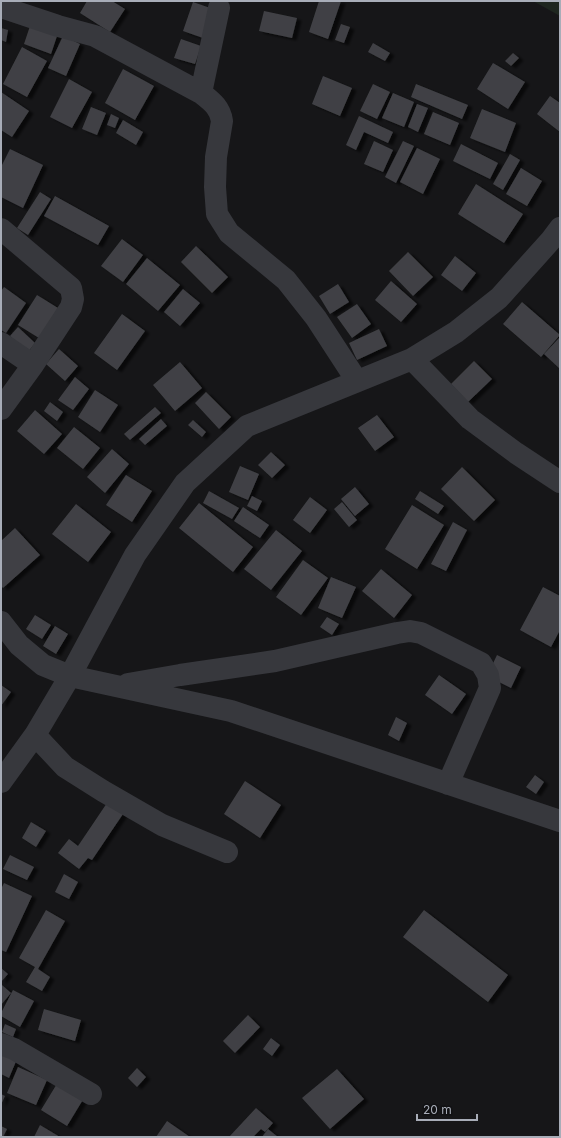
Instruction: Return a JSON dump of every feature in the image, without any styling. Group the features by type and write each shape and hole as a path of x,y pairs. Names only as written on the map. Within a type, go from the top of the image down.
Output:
{"street":[{"path":"1,7 58,26 95,36 201,93 216,105 222,120 216,157 215,187 217,214 229,233 286,280 316,318 357,382"},
{"path":"201,93 219,8"},
{"path":"1,782 34,735 70,676 134,555 185,483 247,426 412,359 456,332 499,298 560,228"},
{"path":"1,229 71,288 73,298 71,307 33,366 1,409"},
{"path":"1,344 33,366"},
{"path":"412,359 470,419 516,453 560,482"},
{"path":"1,622 19,645 43,665 70,676 231,711 560,821"},
{"path":"119,686 180,675 276,661 397,633 410,631 421,633 481,663 488,675 490,688 448,784"},
{"path":"34,735 65,767 103,791 162,825 227,852"},
{"path":"1,1044 91,1094"}],"shaded area":[{"path":"533,1 560,1 560,16"}],"building":[{"path":"87,1 112,1 125,9 110,32 80,13"},
{"path":"319,1 341,1 328,39 309,32"},
{"path":"193,2 213,9 203,38 183,31"},
{"path":"264,11 297,18 292,38 259,31"},
{"path":"31,23 58,33 51,54 24,44"},
{"path":"341,24 350,27 344,43 335,40"},
{"path":"1,28 8,30 6,42 1,40"},
{"path":"63,36 80,44 66,76 48,68"},
{"path":"181,39 201,46 195,64 174,58"},
{"path":"373,43 390,53 385,61 368,52"},
{"path":"22,47 47,61 27,97 3,84"},
{"path":"513,53 519,58 511,66 505,61"},
{"path":"493,63 525,82 508,109 477,89"},
{"path":"123,69 154,86 135,120 105,103"},
{"path":"323,76 352,88 340,116 312,104"},
{"path":"69,79 92,92 72,128 50,117"},
{"path":"373,84 390,92 377,119 360,111"},
{"path":"416,84 468,105 462,119 411,97"},
{"path":"1,92 29,111 12,137 1,130"},
{"path":"393,93 414,102 404,127 382,118"},
{"path":"550,96 560,103 560,132 537,114"},
{"path":"417,104 428,108 418,132 408,127"},
{"path":"91,107 106,113 97,135 82,129"},
{"path":"482,109 516,123 505,152 470,138"},
{"path":"433,112 459,123 450,145 424,134"},
{"path":"111,114 119,118 115,128 107,125"},
{"path":"359,116 393,132 388,143 364,132 356,150 346,145"},
{"path":"123,120 143,132 136,145 116,133"},
{"path":"374,141 393,150 383,172 364,164"},
{"path":"403,141 414,146 396,183 385,177"},
{"path":"461,144 498,163 490,179 453,161"},
{"path":"417,148 440,159 423,194 400,182"},
{"path":"10,149 43,165 23,208 1,197 1,167"},
{"path":"510,154 520,160 503,190 493,184"},
{"path":"521,168 542,181 527,206 506,194"},
{"path":"476,184 523,214 504,243 458,214"},
{"path":"40,192 51,199 28,235 17,228"},
{"path":"55,196 109,226 98,245 44,216"},
{"path":"122,239 143,255 123,282 101,266"},
{"path":"196,246 228,277 212,293 181,262"},
{"path":"408,252 433,277 413,296 389,271"},
{"path":"455,256 476,273 462,291 441,275"},
{"path":"147,258 180,285 158,311 126,284"},
{"path":"391,281 417,304 401,322 375,300"},
{"path":"338,284 349,302 330,314 319,296"},
{"path":"4,287 26,303 6,333 1,330 1,291"},
{"path":"183,289 200,303 180,326 164,312"},
{"path":"37,295 58,308 39,338 18,325"},
{"path":"522,302 560,335 541,357 503,324"},
{"path":"357,304 371,324 352,338 337,317"},
{"path":"122,314 145,331 117,370 94,353"},
{"path":"18,327 35,343 28,352 10,336"},
{"path":"379,329 387,346 357,360 349,343"},
{"path":"560,337 560,369 544,354"},
{"path":"59,349 78,366 65,381 46,364"},
{"path":"474,361 492,379 468,402 451,384"},
{"path":"180,362 202,388 175,411 153,385"},
{"path":"75,377 89,389 73,410 58,400"},
{"path":"95,390 118,405 100,432 78,417"},
{"path":"206,392 231,417 219,429 195,403"},
{"path":"50,402 63,412 57,421 44,411"},
{"path":"155,407 161,413 130,440 124,434"},
{"path":"35,410 62,434 44,454 17,431"},
{"path":"377,415 394,437 375,451 358,428"},
{"path":"161,419 167,426 145,445 139,439"},
{"path":"193,420 206,432 202,437 188,425"},
{"path":"74,427 100,448 83,469 57,448"},
{"path":"112,449 129,464 105,493 87,477"},
{"path":"271,452 285,465 272,478 258,465"},
{"path":"240,466 259,474 248,500 229,492"},
{"path":"462,467 495,500 474,521 441,489"},
{"path":"126,475 152,491 132,522 106,505"},
{"path":"355,487 369,504 355,516 341,499"},
{"path":"209,491 239,508 232,519 203,503"},
{"path":"420,491 444,506 438,514 415,499"},
{"path":"252,496 262,501 257,511 247,506"},
{"path":"310,497 327,510 310,533 293,520"},
{"path":"342,502 357,520 349,527 334,509"},
{"path":"199,503 253,547 233,572 179,528"},
{"path":"76,504 111,532 88,562 52,534"},
{"path":"412,505 444,525 417,569 385,549"},
{"path":"243,507 269,525 260,538 234,521"},
{"path":"453,522 467,530 446,571 431,564"},
{"path":"15,528 40,555 3,588 1,586 1,541"},
{"path":"276,530 302,551 271,590 244,569"},
{"path":"303,560 328,578 301,615 276,597"},
{"path":"381,569 412,595 394,618 362,591"},
{"path":"331,577 356,587 342,618 318,608"},
{"path":"543,587 560,596 560,630 551,647 520,630"},
{"path":"35,615 51,625 42,639 26,629"},
{"path":"327,617 339,624 332,635 320,627"},
{"path":"55,626 68,634 56,654 43,646"},
{"path":"497,655 521,667 511,688 487,676"},
{"path":"439,675 466,694 452,714 425,695"},
{"path":"1,685 11,692 1,706"},
{"path":"396,717 407,723 399,741 388,735"},
{"path":"535,775 544,782 536,794 526,787"},
{"path":"245,781 281,805 260,838 224,814"},
{"path":"109,800 125,811 92,860 88,858 79,869 58,853 69,839 78,846"},
{"path":"31,822 46,831 36,847 22,838"},
{"path":"10,855 34,867 27,880 3,869"},
{"path":"64,874 78,882 69,899 55,892"},
{"path":"4,883 32,896 6,952 1,950 1,889"},
{"path":"46,910 65,921 38,969 50,977 42,991 26,982 35,967 19,958"},
{"path":"424,910 508,975 488,1002 403,937"},
{"path":"1,968 8,974 1,982"},
{"path":"2,985 11,993 1,1005 1,986"},
{"path":"13,990 34,1001 20,1027 1,1016 1,1013"},
{"path":"44,1009 81,1020 75,1041 38,1030"},
{"path":"248,1015 260,1027 235,1053 223,1041"},
{"path":"5,1024 16,1029 13,1037 2,1032"},
{"path":"271,1038 280,1045 272,1056 263,1049"},
{"path":"1,1052 17,1059 9,1078 1,1074"},
{"path":"18,1067 47,1080 36,1105 7,1093"},
{"path":"137,1068 146,1077 137,1087 128,1078"},
{"path":"337,1069 364,1099 330,1129 302,1098"},
{"path":"58,1082 84,1098 67,1126 41,1110"},
{"path":"1,1094 5,1096 1,1105"},
{"path":"256,1108 273,1123 265,1132 261,1129 253,1137 229,1137"},
{"path":"167,1121 190,1137 156,1137"},
{"path":"40,1125 60,1137 34,1137"},
{"path":"1,1126 7,1129 3,1137 1,1137"},
{"path":"268,1129 278,1137 262,1137"}]}
